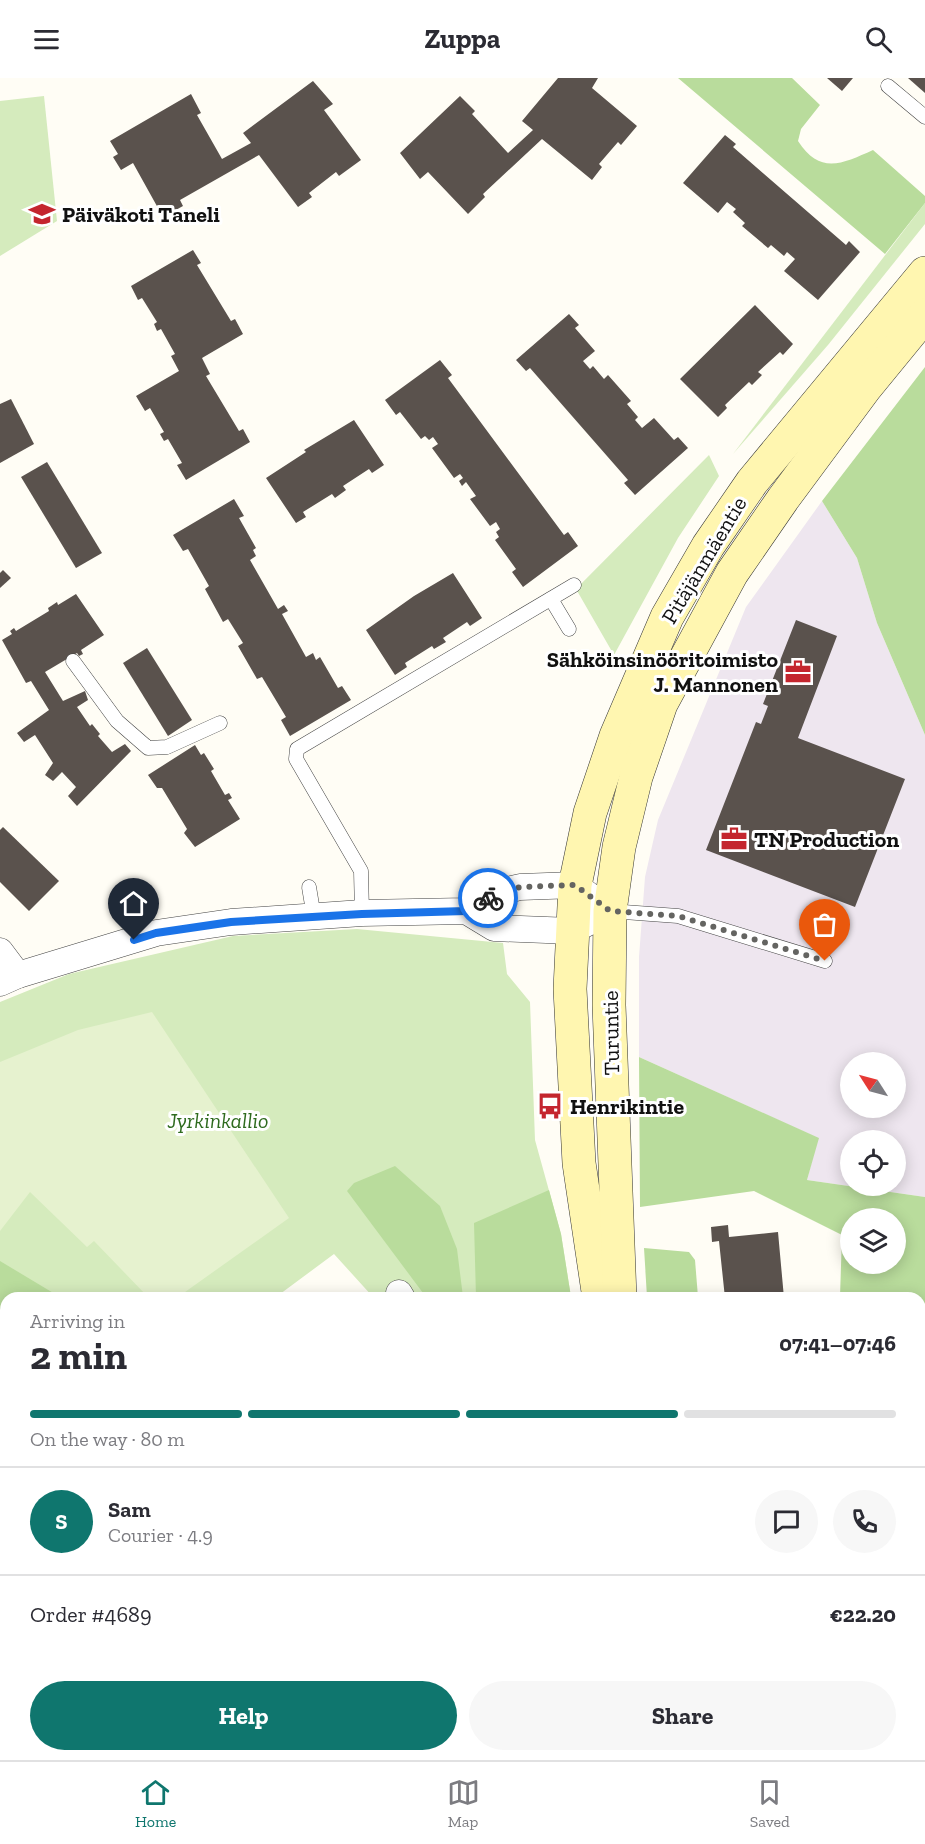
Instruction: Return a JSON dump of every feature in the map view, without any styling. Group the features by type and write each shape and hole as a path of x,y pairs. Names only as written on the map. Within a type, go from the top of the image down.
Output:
{"main road":[{"name":"Pitäjänmäentie","path":"572,931 575,885 591,813 616,736 667,617 708,546 752,482 925,273"},
{"name":"Pitäjänmäentie","path":"610,911 619,847 636,777 661,704 689,650 732,573 783,499 866,387 925,315"},
{"name":"Turuntie","path":"610,911 609,1005 620,1292"},
{"name":"Turuntie","path":"572,931 570,989 578,1139 598,1292"}],"street":[{"path":"0,951 9,979 156,933 231,922 314,916 466,911 496,893 520,887 575,885 610,911 572,931 494,928 466,911"}],"lane":[{"path":"888,86 925,117"},
{"path":"362,914 361,871 296,759 297,749 574,585"},
{"path":"551,599 569,629"},
{"path":"73,661 117,721 148,748 167,747 220,723"},
{"path":"309,887 314,916"},
{"path":"610,911 678,916 825,961"}],"shaded area":[{"path":"822,501 857,558 877,623 925,735 925,1197 906,1194 906,1130 840,1130 840,1185 807,1180 818,1138 639,1057 639,957 645,877 658,820 746,607"}],"green space":[{"path":"678,78 792,78 820,105 801,129 798,141 806,152 815,159 832,164 873,150 925,196 925,203 885,254"},
{"path":"44,96 57,221 0,256 0,101"},
{"path":"925,203 925,224 828,345 733,454"},
{"path":"925,367 925,735 877,623 857,558 822,501"},
{"path":"709,455 719,476 678,538 614,655 576,589"},
{"name":"Jyrkinkallio","path":"357,929 503,943 507,974 530,1002 535,1140 561,1234 570,1292 368,1292 334,1254 283,1292 0,1292 0,1002 69,974 233,936"},
{"path":"152,1012 289,1218 185,1292 143,1292 94,1241 87,1247 30,1192 0,1231 0,1062 78,1030"},
{"path":"639,1057 819,1138 807,1180 840,1185 840,1196 906,1194 925,1197 925,1292 840,1292 841,1274 906,1274 906,1208 840,1208 840,1234 754,1191 640,1207"},
{"path":"395,1166 440,1206 457,1249 462,1292 422,1292 347,1191 354,1183"},
{"path":"549,1190 561,1234 570,1292 476,1292 474,1223"},
{"path":"644,1248 689,1252 695,1260 698,1292 647,1292"},
{"path":"0,1261 52,1292 0,1292"}],"building":[{"path":"558,78 598,78 592,88 637,126 621,145 618,142 599,164 602,167 592,180 542,139 483,194 485,197 468,214 428,172 420,179 400,153 460,96 475,111 472,114 508,153 533,130 522,121"},
{"path":"827,78 853,78 842,91"},
{"path":"908,78 925,78 925,93"},
{"path":"313,81 333,104 324,110 361,160 339,176 336,172 309,193 312,197 298,207 259,155 180,200 183,206 163,217 133,163 121,170 113,157 118,154 110,141 191,94 201,113 197,115 222,159 251,143 243,133"},
{"path":"725,135 736,144 733,147 846,245 849,241 860,252 818,300 784,271 795,259 787,252 784,256 771,245 768,248 742,226 745,223 733,212 736,209 727,202 718,213 683,183"},
{"path":"193,250 201,263 197,265 231,321 235,319 243,334 202,358 210,374 206,376 239,431 243,429 250,442 186,480 177,465 182,463 168,439 164,441 160,434 164,432 150,408 145,411 136,396 179,371 171,356 175,354 161,329 157,331 154,324 157,322 142,298 138,300 131,286"},
{"path":"755,305 793,344 783,355 780,352 758,372 762,375 752,385 749,382 725,405 727,408 718,417 680,379"},
{"path":"569,314 579,325 575,328 595,351 583,361 590,369 593,366 604,379 608,375 631,401 627,404 638,417 635,420 642,428 654,418 674,440 678,437 688,448 635,495 624,483 628,480 530,368 526,371 516,360"},
{"path":"440,360 452,375 448,378 564,535 568,532 578,546 523,587 512,572 516,569 495,540 499,537 496,532 500,529 496,522 490,526 470,499 476,496 466,482 462,486 459,481 463,478 460,474 454,478 432,448 438,444 433,437 429,440 425,436 421,439 400,412 396,415 385,400"},
{"path":"11,399 34,444 0,463 0,404"},
{"path":"354,420 384,465 372,473 369,469 343,486 346,490 335,498 332,494 303,512 306,517 296,523 266,478 306,452 304,450"},
{"path":"47,462 102,553 76,568 21,477"},
{"path":"234,499 244,516 239,518 256,548 253,550 256,556 250,560 278,609 284,605 288,611 282,614 306,657 313,653 316,660 320,657 338,688 342,686 351,700 290,736 281,720 286,717 262,677 257,679 238,646 243,643 228,619 223,622 205,589 209,586 188,549 183,551 173,535"},
{"path":"3,570 11,578 0,588 0,573"},
{"path":"453,573 482,618 470,626 467,622 443,638 446,642 434,649 432,646 405,663 407,667 395,675 366,630 414,596"},
{"path":"76,594 104,635 81,650 83,654 79,656 77,653 45,672 63,701 85,691 88,700 77,707 112,752 125,744 131,751 77,806 68,796 76,787 62,772 53,781 45,775 53,763 35,735 24,742 17,733 49,710 31,681 26,683 2,640 12,634 10,631 14,628 16,631 49,611 48,608 57,602 58,605"},
{"path":"796,620 837,636 798,738 905,779 855,907 706,850 756,722 761,724 768,706 763,704"},
{"path":"147,648 192,720 168,736 123,663"},
{"path":"195,745 201,755 204,753 214,769 211,771 225,795 229,793 232,798 228,800 240,819 195,847 184,833 187,829 162,788 157,788 148,775"},
{"path":"3,827 59,881 29,911 0,882 0,830"},
{"path":"728,1225 729,1237 778,1232 783,1292 724,1292 719,1241 712,1242 711,1227"}],"way so far":[{"path":"488,898 496,893 520,887 575,885 610,911 678,916 825,961"}],"place":[{"name":"Päiväkoti Taneli","path":"42,214"},
{"name":"Sähköinsinööritoimisto J. Mannonen","path":"798,672"},
{"name":"TN Production","path":"734,839"},
{"name":"Henrikintie","path":"550,1106"}],"route":[{"path":"134,940 156,933 231,922 362,914 466,911 488,898"}]}
